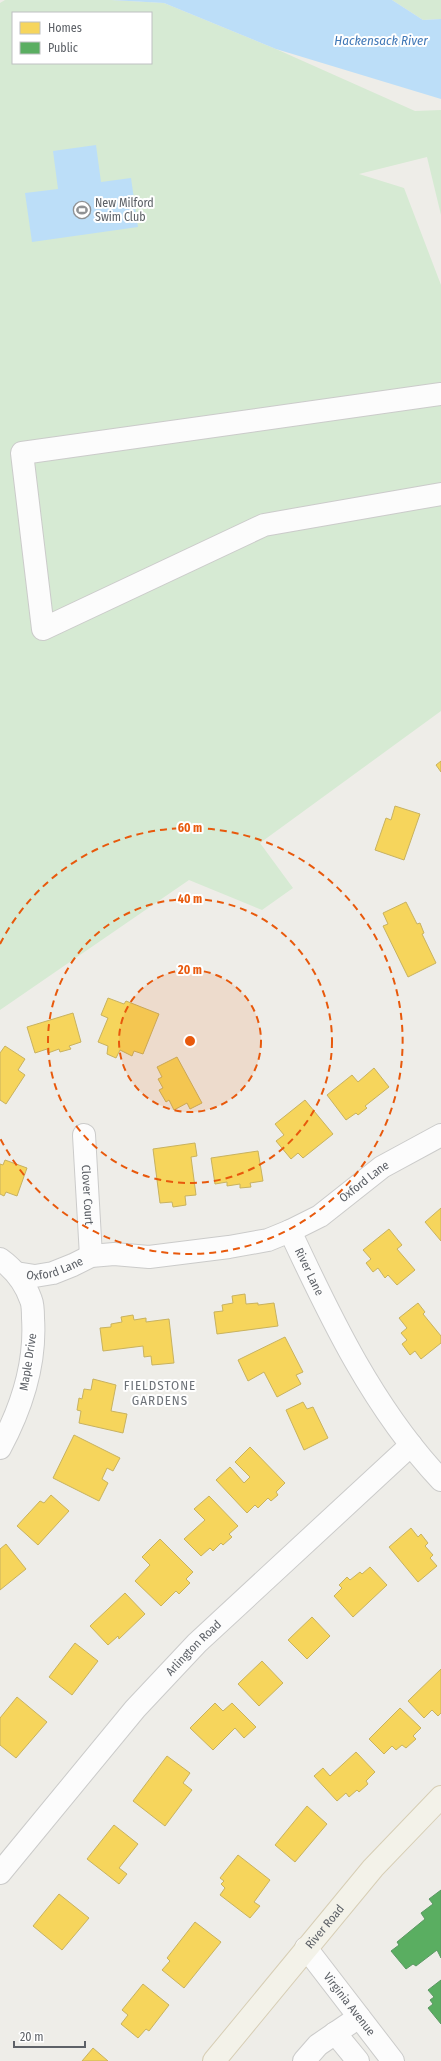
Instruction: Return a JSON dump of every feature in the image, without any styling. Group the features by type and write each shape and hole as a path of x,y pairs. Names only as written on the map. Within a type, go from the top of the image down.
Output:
{"main road":[{"name":"River Road","path":"214,2061 373,1868 441,1797"}],"street":[{"path":"441,394 22,453 43,629 264,525 441,494"},
{"name":"Clover Court","path":"84,1135 92,1256"},
{"name":"Oxford Lane","path":"290,1231 320,1216 382,1167 441,1135"},
{"path":"92,1256 114,1254 149,1257 208,1250 268,1240 290,1231"},
{"name":"River Lane","path":"290,1231 335,1324 362,1373 411,1445 441,1480"},
{"name":"Oxford Lane","path":"16,1273 35,1276 53,1273 92,1256"},
{"name":"Maple Drive","path":"0,1259 16,1273 32,1301 34,1332 30,1365 22,1398 0,1448"},
{"name":"Arlington Road","path":"0,1873 135,1709 197,1643 411,1445"},
{"name":"Virginia Avenue","path":"306,1948 393,2061"},
{"path":"304,2061 318,2045 359,2017"},
{"path":"335,2033 358,2061"}],"green space":[{"path":"5,0 111,0 164,3 276,49 415,111 441,110 441,215 427,157 359,174 404,188 441,285 441,711 260,843 293,888 262,910 189,880 0,1010 0,3"},
{"path":"392,0 441,0 441,19 423,20"}],"water":[{"name":"Hackensack River","path":"111,0 392,0 423,20 441,19 441,99 276,49 164,3"},
{"name":"New Milford Swim Club","path":"96,145 101,182 131,178 138,227 32,242 25,193 58,189 53,151"}],"building: Homes":[{"path":"441,761 441,772 436,765"},
{"path":"395,806 420,814 404,860 375,850 386,818 391,820"},
{"path":"406,902 417,924 420,923 424,933 422,934 436,963 408,977 383,926 388,924 383,913"},
{"path":"108,998 124,1004 126,1001 159,1014 143,1054 134,1051 132,1056 120,1050 116,1058 107,1054 108,1046 98,1042 108,1018 101,1015"},
{"path":"73,1013 81,1042 69,1046 71,1049 60,1052 59,1049 48,1053 47,1049 35,1053 27,1027"},
{"path":"5,1046 25,1059 18,1070 25,1075 6,1104 0,1100 0,1053"},
{"path":"177,1057 202,1103 190,1109 187,1103 174,1110 169,1100 166,1102 159,1090 163,1088 158,1079 162,1077 157,1067"},
{"path":"374,1068 389,1087 365,1106 367,1108 358,1115 356,1113 346,1120 327,1095 352,1075 358,1082"},
{"path":"305,1100 333,1134 303,1158 298,1153 291,1159 276,1141 284,1135 275,1124"},
{"path":"195,1143 197,1156 191,1157 196,1195 185,1196 186,1205 173,1207 172,1202 160,1203 153,1149"},
{"path":"258,1151 263,1181 250,1183 251,1187 240,1188 240,1184 227,1186 227,1182 215,1184 211,1158"},
{"path":"5,1160 27,1168 17,1196 6,1192 4,1196 0,1194 0,1164 3,1165"},
{"path":"441,1208 441,1241 425,1222"},
{"path":"389,1229 402,1245 397,1249 415,1270 397,1285 388,1275 385,1278 378,1268 373,1272 366,1263 371,1259 363,1250"},
{"path":"245,1294 246,1304 258,1303 258,1305 274,1303 278,1326 217,1334 214,1312 223,1311 222,1305 233,1303 232,1296"},
{"path":"418,1303 425,1312 423,1314 441,1336 441,1343 421,1359 415,1351 410,1355 402,1344 407,1340 401,1333 407,1328 399,1318"},
{"path":"133,1315 134,1320 146,1318 146,1322 169,1319 174,1363 152,1365 151,1356 144,1357 143,1346 103,1351 100,1328 111,1327 111,1324 122,1322 121,1317"},
{"path":"285,1337 303,1372 296,1375 301,1384 277,1397 264,1372 248,1381 238,1360"},
{"path":"93,1379 116,1385 111,1411 127,1414 123,1433 79,1423 81,1411 77,1410 79,1398 82,1399 84,1389 91,1390"},
{"path":"303,1402 307,1409 313,1407 328,1438 304,1450 286,1410"},
{"path":"74,1435 120,1458 113,1471 107,1468 102,1479 108,1483 99,1501 53,1478"},
{"path":"250,1447 285,1483 276,1492 278,1495 271,1501 268,1498 258,1508 255,1505 247,1513 216,1480 230,1467 244,1483 250,1477 235,1462"},
{"path":"51,1495 69,1511 38,1545 17,1526 40,1501 44,1503"},
{"path":"209,1496 238,1526 229,1534 232,1537 223,1545 221,1543 213,1551 210,1548 201,1556 184,1539 205,1520 194,1509"},
{"path":"411,1528 418,1537 421,1534 428,1543 425,1546 433,1555 430,1558 437,1566 418,1582 389,1547"},
{"path":"160,1539 193,1572 186,1579 190,1583 179,1594 176,1591 161,1606 135,1581 150,1565 142,1557"},
{"path":"6,1544 26,1569 0,1590 0,1549"},
{"path":"370,1567 387,1585 353,1617 334,1596 342,1588 339,1585 347,1577 350,1580 360,1572 362,1574"},
{"path":"125,1593 145,1614 119,1639 118,1636 108,1645 90,1626"},
{"path":"312,1617 330,1636 307,1659 288,1640"},
{"path":"75,1643 98,1661 72,1695 49,1677"},
{"path":"262,1661 283,1683 259,1706 238,1684"},
{"path":"441,1669 441,1713 438,1716 432,1710 424,1718 408,1701"},
{"path":"17,1697 47,1722 16,1758 0,1745 0,1718"},
{"path":"215,1703 223,1711 232,1703 256,1727 244,1738 235,1728 213,1750 190,1728"},
{"path":"400,1708 421,1728 413,1736 416,1739 406,1748 402,1745 396,1750 392,1746 384,1754 369,1739"},
{"path":"356,1752 375,1772 366,1781 368,1784 359,1792 357,1790 349,1797 346,1793 337,1801 314,1776 323,1768 330,1776"},
{"path":"167,1756 190,1773 183,1783 192,1790 165,1826 133,1801"},
{"path":"307,1806 327,1824 295,1862 275,1845"},
{"path":"114,1825 138,1844 119,1868 127,1874 119,1884 87,1859"},
{"path":"238,1855 270,1880 254,1902 260,1906 250,1918 220,1895 225,1888 221,1884 224,1881 220,1878"},
{"path":"59,1894 89,1918 62,1950 33,1926"},
{"path":"195,1922 221,1942 184,1988 162,1970 170,1961 167,1958"},
{"path":"143,1984 169,2005 149,2031 146,2029 138,2038 121,2024 128,2015 122,2010"},
{"path":"93,2048 108,2061 82,2061"}],"building: Public":[{"path":"441,1890 441,1958 437,1950 416,1966 413,1964 406,1969 391,1951 399,1945 397,1942 425,1919 421,1913 433,1904 429,1899"},
{"path":"441,1980 441,2024 428,2008 433,2004 430,2000 434,1997 428,1990"}],"place":[{"name":"New Milford Swim Club","path":"82,210"}],"district":[{"name":"FIELDSTONE GARDENS","path":"160,1392"}]}
